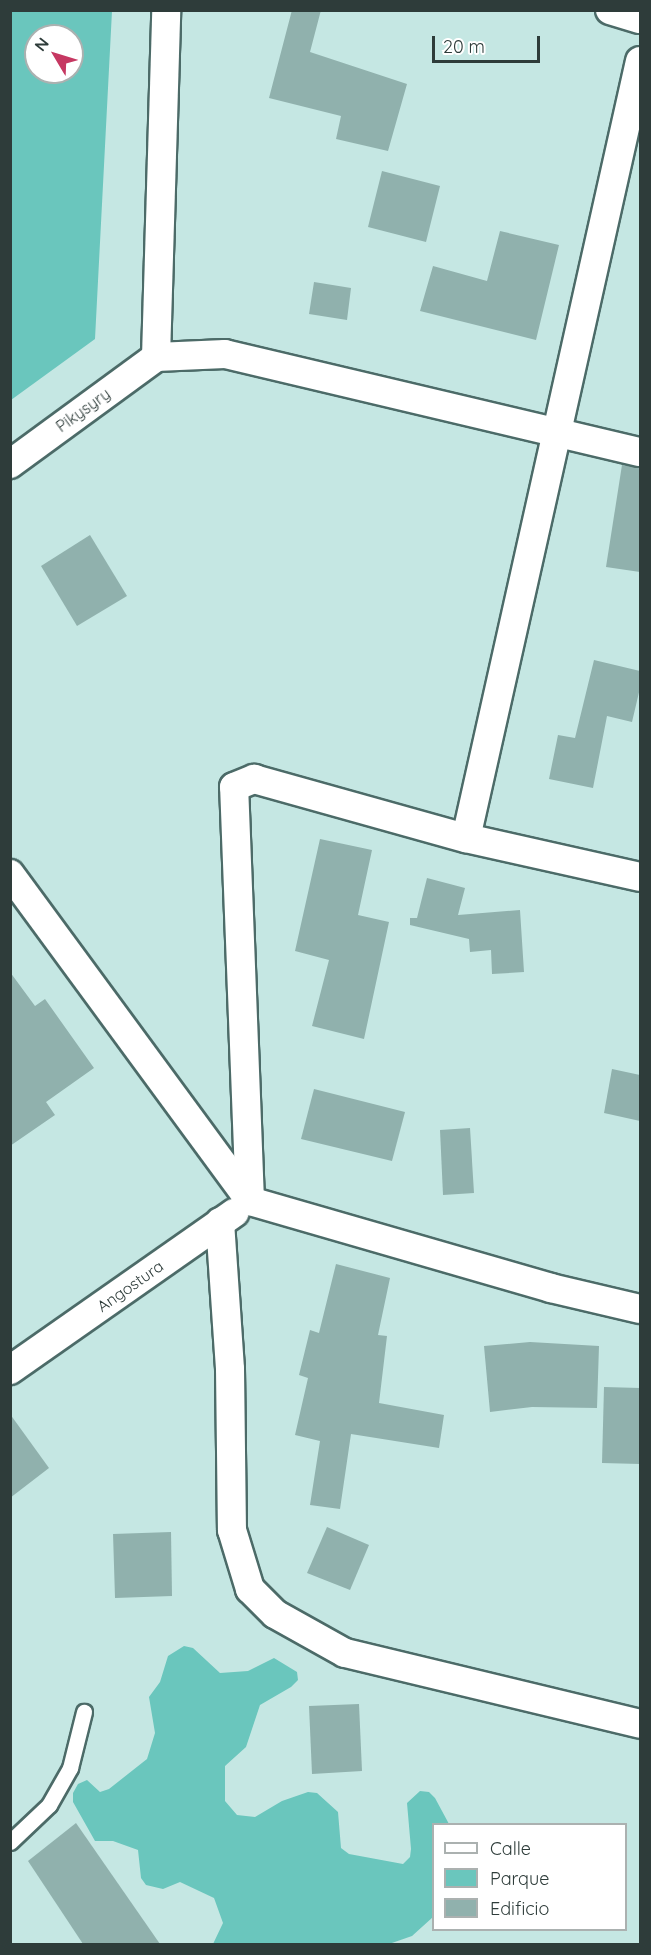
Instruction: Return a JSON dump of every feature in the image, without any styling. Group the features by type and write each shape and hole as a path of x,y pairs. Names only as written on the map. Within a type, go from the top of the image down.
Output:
{"street":[{"path":"166,10 156,357 225,354 640,452"},
{"path":"610,10 640,19"},
{"path":"466,838 640,61"},
{"name":"Pikysyry","path":"10,464 156,357"},
{"path":"250,1201 234,787 254,779 466,838 640,877"},
{"path":"10,874 250,1201 551,1288 640,1310"},
{"name":"Angostura","path":"10,1371 250,1201"},
{"path":"220,1222 230,1369 232,1530 250,1589 275,1614 345,1653 640,1724"}],"lane":[{"path":"10,1842 49,1805 70,1768 84,1712"}],"green space":[{"path":"11,10 112,11 95,339 11,400"},
{"path":"184,1646 193,1648 220,1673 248,1671 274,1658 297,1672 298,1680 291,1687 260,1705 246,1747 225,1766 225,1801 237,1815 255,1817 282,1801 308,1792 317,1793 338,1812 341,1848 349,1854 403,1864 410,1857 411,1849 407,1803 420,1791 429,1792 435,1798 448,1823 432,1823 432,1918 412,1936 389,1944 213,1944 223,1923 214,1898 180,1882 163,1889 146,1885 141,1878 138,1850 113,1841 95,1841 73,1802 73,1793 78,1784 87,1780 100,1792 109,1789 147,1759 155,1733 149,1697 160,1682 168,1656"}],"building":[{"path":"292,10 321,10 310,52 407,84 388,151 336,139 341,116 269,98"},
{"path":"382,171 440,186 426,242 368,227"},
{"path":"500,231 559,245 536,340 420,311 433,266 487,281"},
{"path":"314,282 351,288 347,320 309,314"},
{"path":"622,465 640,468 640,572 606,567"},
{"path":"90,535 127,596 77,626 41,566"},
{"path":"594,660 640,671 640,688 632,722 607,716 593,788 549,779 558,735 575,738"},
{"path":"320,839 372,850 358,915 389,922 364,1039 312,1026 329,960 295,951"},
{"path":"427,878 465,888 458,915 520,910 524,972 492,974 491,950 470,952 469,939 410,925 410,918 417,918"},
{"path":"10,972 35,1006 45,999 94,1068 46,1102 55,1115 10,1146"},
{"path":"612,1069 640,1075 640,1121 604,1113"},
{"path":"314,1089 405,1112 392,1161 301,1139"},
{"path":"470,1128 474,1193 443,1195 440,1130"},
{"path":"336,1264 390,1278 378,1335 387,1336 379,1403 444,1415 439,1448 351,1434 340,1509 310,1505 320,1441 295,1435 308,1378 299,1375 310,1330 319,1333"},
{"path":"530,1342 599,1346 597,1408 532,1407 490,1412 484,1346"},
{"path":"604,1387 640,1388 640,1464 602,1463"},
{"path":"10,1414 49,1468 10,1498"},
{"path":"327,1527 369,1545 350,1590 307,1573"},
{"path":"171,1532 172,1596 115,1598 113,1534"},
{"path":"359,1704 362,1771 312,1774 309,1706"},
{"path":"76,1823 160,1944 83,1944 28,1861"}]}
